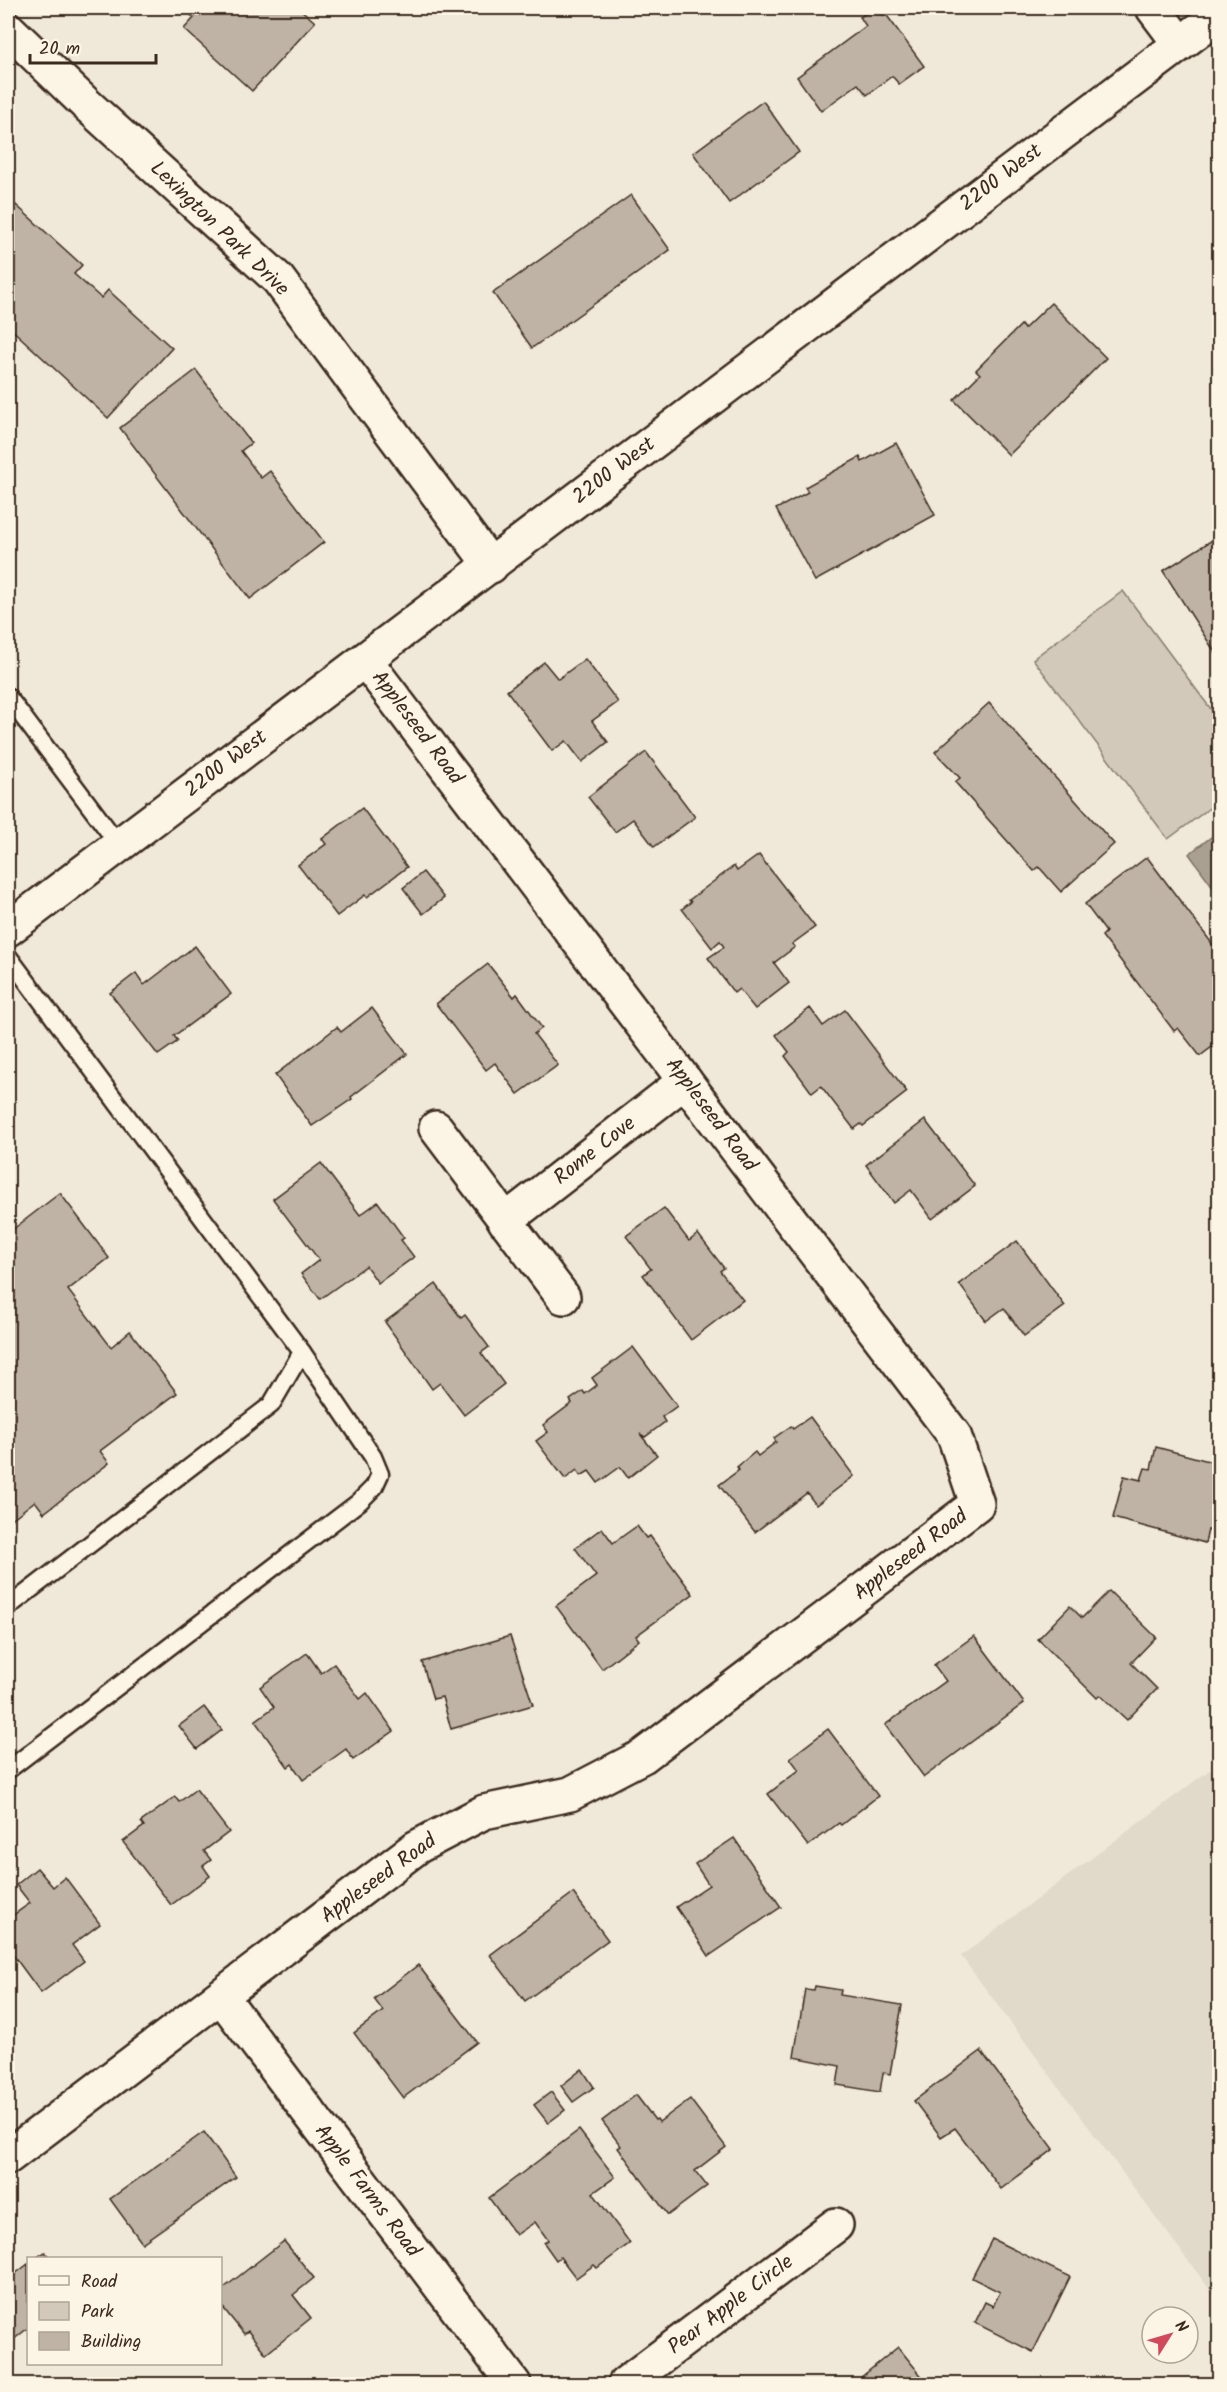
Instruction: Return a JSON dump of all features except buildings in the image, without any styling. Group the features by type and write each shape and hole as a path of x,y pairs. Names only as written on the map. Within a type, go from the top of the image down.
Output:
{"street":[{"path":"1153,8 1180,44"},
{"name":"2200 West","path":"8,928 1220,14"},
{"name":"Lexington Park Drive","path":"8,29 86,104 278,279 491,566"},
{"name":"Appleseed Road","path":"8,2157 417,1847 483,1812 570,1794 643,1756 977,1504 954,1436 365,660"},
{"name":"Rome Cove","path":"505,1221 685,1081"},
{"path":"436,1128 563,1297"},
{"name":"Apple Farms Road","path":"221,1996 514,2385"},
{"name":"Pear Apple Circle","path":"625,2385 836,2225"}],"lane":[{"path":"8,697 119,845"},
{"path":"8,956 302,1352 373,1457 380,1474 374,1486 359,1502 10,1763"},
{"path":"8,1607 271,1405 302,1352"}],"shaded area":[{"path":"1219,831 1219,882 1213,887 1189,854"},
{"path":"1219,1763 1219,2302 961,1956"}],"green space":[{"path":"1123,591 1219,720 1219,801 1168,839 1033,659"}]}
